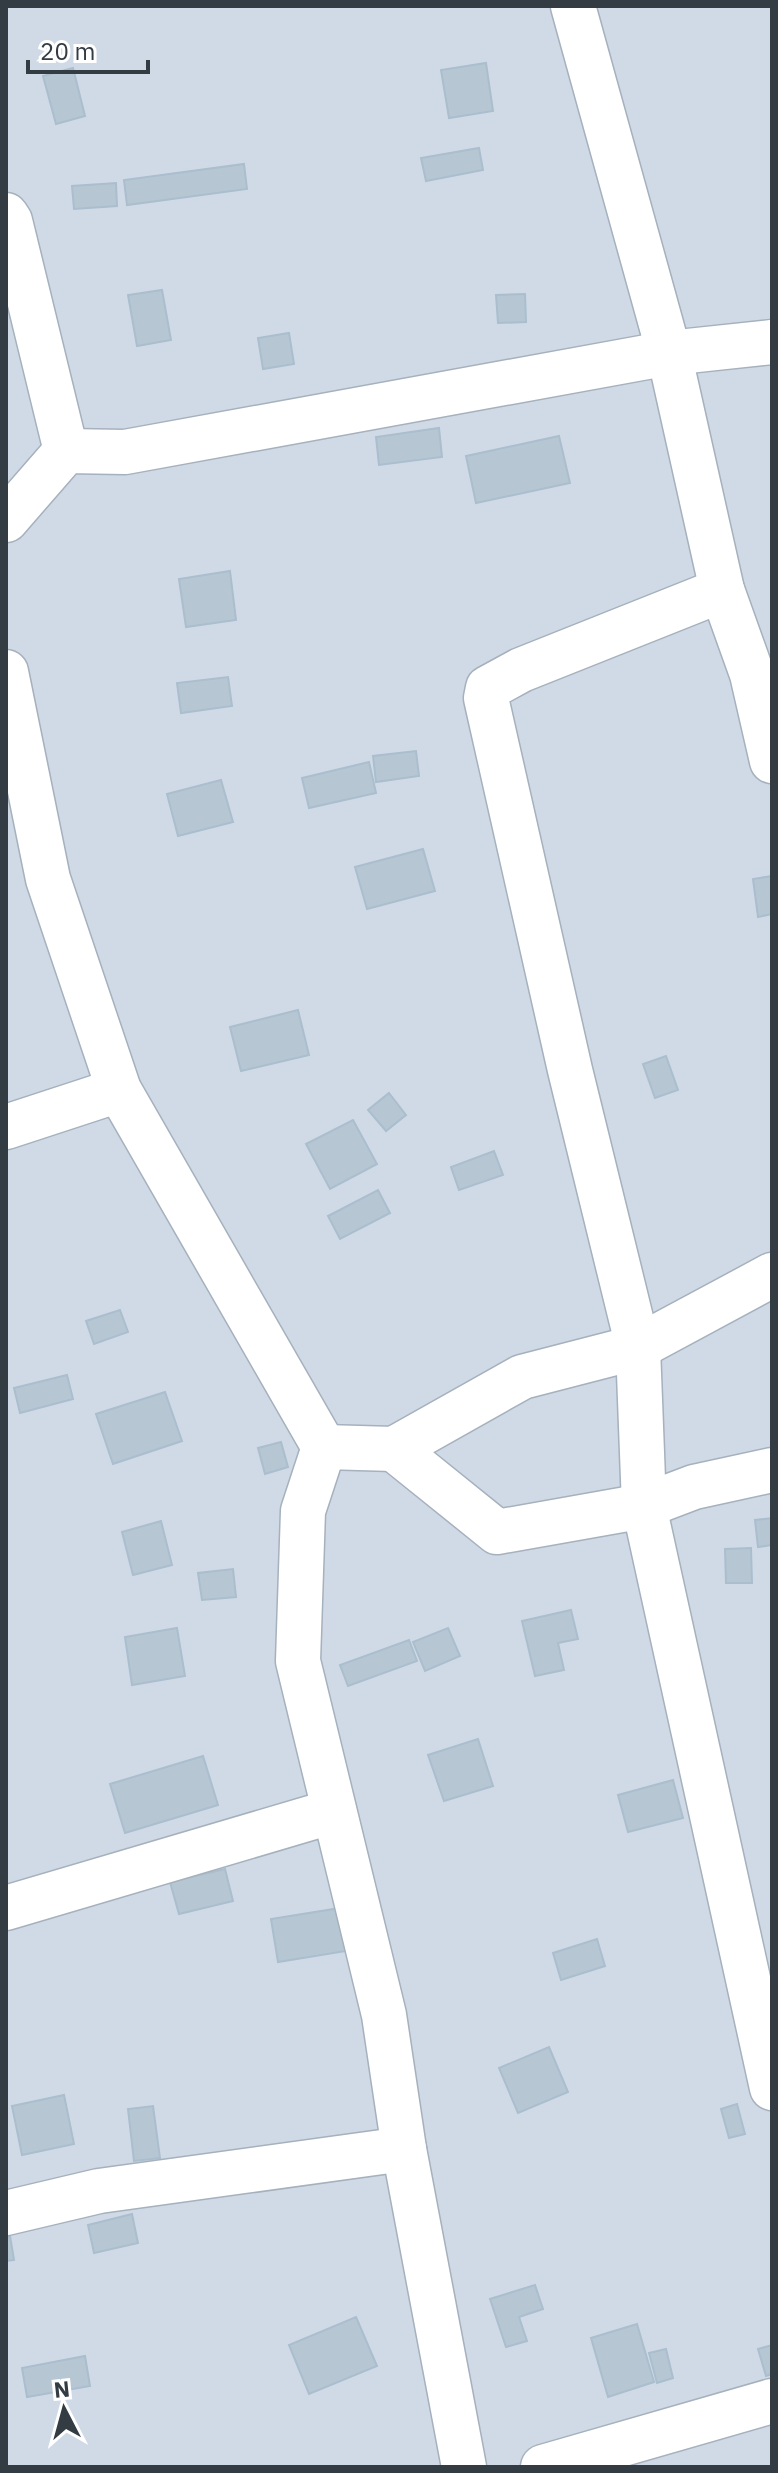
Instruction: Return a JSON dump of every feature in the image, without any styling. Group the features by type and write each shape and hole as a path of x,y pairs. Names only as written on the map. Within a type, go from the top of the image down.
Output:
{"street":[{"path":"573,6 669,353 722,590 752,674 772,761"},
{"path":"6,215 66,451"},
{"path":"6,520 66,451 125,452 669,353 772,342"},
{"path":"722,590 521,670 488,688 486,698 566,1055 638,1347 644,1506 772,2088"},
{"path":"6,672 48,879 119,1090 324,1447 303,1511 298,1661 384,2015 404,2149 464,2467"},
{"path":"6,1127 119,1090"},
{"path":"324,1447 394,1449 522,1377 638,1347 772,1275"},
{"path":"394,1449 497,1532 644,1506 694,1487 772,1470"},
{"path":"6,1908 334,1811"},
{"path":"6,2213 99,2191 404,2149"},
{"path":"543,2467 772,2401"}],"shaded area":[{"path":"6,6 772,6 772,2467 6,2467"}],"building":[{"path":"486,63 493,111 449,118 441,70"},
{"path":"73,68 85,116 56,124 43,76"},
{"path":"479,148 483,170 426,181 421,158"},
{"path":"244,164 247,189 127,205 124,180"},
{"path":"116,183 117,206 74,209 72,186"},
{"path":"162,290 171,340 137,346 128,295"},
{"path":"525,294 526,322 498,323 496,295"},
{"path":"289,333 294,364 263,369 258,338"},
{"path":"439,428 442,457 379,465 376,437"},
{"path":"559,436 570,483 476,503 466,456"},
{"path":"230,571 236,620 186,627 179,579"},
{"path":"228,677 232,706 181,713 177,683"},
{"path":"416,751 419,776 376,782 373,756"},
{"path":"369,762 376,793 309,808 302,778"},
{"path":"221,780 233,822 178,836 167,794"},
{"path":"423,849 435,891 367,909 355,867"},
{"path":"772,876 772,914 758,917 753,879"},
{"path":"298,1010 309,1055 241,1071 230,1027"},
{"path":"666,1056 678,1090 655,1098 643,1064"},
{"path":"389,1093 406,1115 386,1131 368,1110"},
{"path":"353,1120 377,1164 330,1189 306,1144"},
{"path":"494,1151 503,1175 459,1190 451,1167"},
{"path":"378,1190 390,1213 340,1239 328,1216"},
{"path":"120,1310 128,1332 94,1344 86,1321"},
{"path":"67,1375 73,1399 20,1413 14,1388"},
{"path":"165,1392 182,1441 113,1464 96,1414"},
{"path":"281,1442 288,1467 265,1474 258,1448"},
{"path":"772,1518 772,1545 758,1547 755,1520"},
{"path":"161,1521 172,1565 133,1575 122,1532"},
{"path":"751,1548 752,1583 726,1583 725,1549"},
{"path":"233,1569 236,1597 202,1600 198,1573"},
{"path":"571,1610 578,1639 558,1643 564,1670 535,1676 522,1621"},
{"path":"177,1628 185,1676 132,1685 125,1637"},
{"path":"448,1628 460,1656 425,1671 413,1642"},
{"path":"409,1640 417,1661 348,1686 340,1665"},
{"path":"478,1739 493,1786 444,1801 428,1755"},
{"path":"203,1756 218,1805 125,1833 110,1784"},
{"path":"673,1780 683,1818 628,1832 618,1795"},
{"path":"225,1869 233,1901 179,1914 170,1882"},
{"path":"340,1908 346,1951 278,1962 271,1919"},
{"path":"597,1939 605,1966 561,1980 553,1953"},
{"path":"549,2047 568,2092 518,2113 499,2068"},
{"path":"64,2095 74,2144 22,2155 12,2106"},
{"path":"737,2104 745,2134 729,2138 721,2109"},
{"path":"153,2106 160,2158 134,2161 128,2109"},
{"path":"132,2214 138,2243 94,2253 88,2225"},
{"path":"10,2236 14,2260 6,2261 6,2237"},
{"path":"535,2285 543,2309 519,2317 527,2341 506,2347 490,2299"},
{"path":"356,2317 377,2366 309,2394 289,2345"},
{"path":"637,2324 654,2382 608,2397 591,2338"},
{"path":"772,2345 772,2374 766,2376 758,2349"},
{"path":"666,2349 673,2378 657,2383 649,2353"},
{"path":"85,2356 90,2386 27,2397 22,2368"}]}
